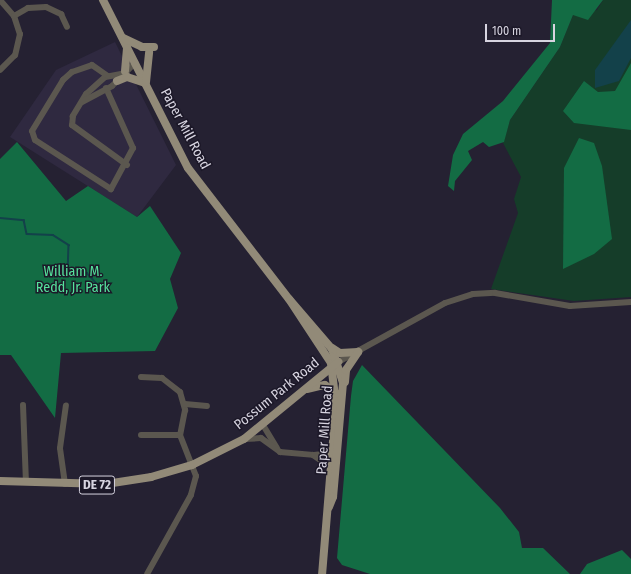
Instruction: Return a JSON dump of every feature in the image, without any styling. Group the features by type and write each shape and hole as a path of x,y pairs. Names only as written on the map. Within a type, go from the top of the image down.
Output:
{"main road":[{"name":"Paper Mill Road","path":"103,0 188,168 289,299 335,364"},
{"path":"124,40 152,50 146,84 121,75 124,40"},
{"name":"Paper Mill Road","path":"289,299 299,306 330,347 335,364 340,395 335,478 328,508"},
{"path":"330,347 340,353 358,352"},
{"path":"305,390 325,385 340,395 346,370 358,352"},
{"name":"Possum Park Road","path":"0,481 65,484 131,482 192,465 244,439 335,364"},
{"name":"Paper Mill Road","path":"322,574 331,453 340,395"},
{"path":"331,453 335,458 335,478"}],"street":[{"path":"0,0 14,16 19,28 19,45 12,60 0,70"},
{"path":"14,16 28,8 46,7 63,17 67,27"},
{"path":"82,102 106,88 135,63"},
{"path":"106,88 133,148 127,165 112,189 35,140 32,131 59,86 72,72 92,65 108,76"},
{"path":"121,75 108,76 86,94 72,116 73,128 127,165"},
{"path":"335,364 445,303 473,294 495,293 570,306 631,302"},
{"path":"141,377 171,382 180,392 185,404 180,435 192,465 196,480 191,495 147,574"},
{"path":"185,404 207,406"},
{"path":"23,405 26,482"},
{"path":"65,484 60,448 66,405"},
{"path":"262,425 280,452 313,455 331,453"},
{"path":"141,435 180,435"},
{"path":"244,439 261,438 277,448"},
{"path":"313,455 330,466"}],"shaded area":[{"path":"603,0 631,0 631,297 574,301 491,289 518,213 514,199 521,177 503,143 510,120 560,47 573,15 597,10"},
{"path":"631,20 631,58 619,81 595,88 595,70"},
{"path":"115,42 176,165 137,217 10,137 56,70"}],"green space":[{"path":"552,0 603,0 588,20 573,15 560,47 510,120 504,142 489,147 483,142 468,151 472,160 455,181 454,191 448,186 453,155 463,134 503,101 550,43"},
{"path":"631,63 631,130 574,123 563,111 584,81 598,92 615,91"},
{"path":"579,138 594,143 602,166 612,239 594,254 563,269 564,168"},
{"name":"William M. Redd, Jr. Park","path":"17,142 66,201 88,186 137,217 150,206 181,253 170,279 178,308 155,351 61,353 55,418 11,355 0,355 0,159"},
{"path":"362,365 500,508 519,532 522,548 543,548 570,574 370,574 342,565 337,558 351,396 353,381"},
{"path":"622,550 631,559 631,574 580,574 587,564"}],"waterway":[{"path":"0,218 24,220 27,234 53,235 69,245 68,273 87,273 104,291"}]}
